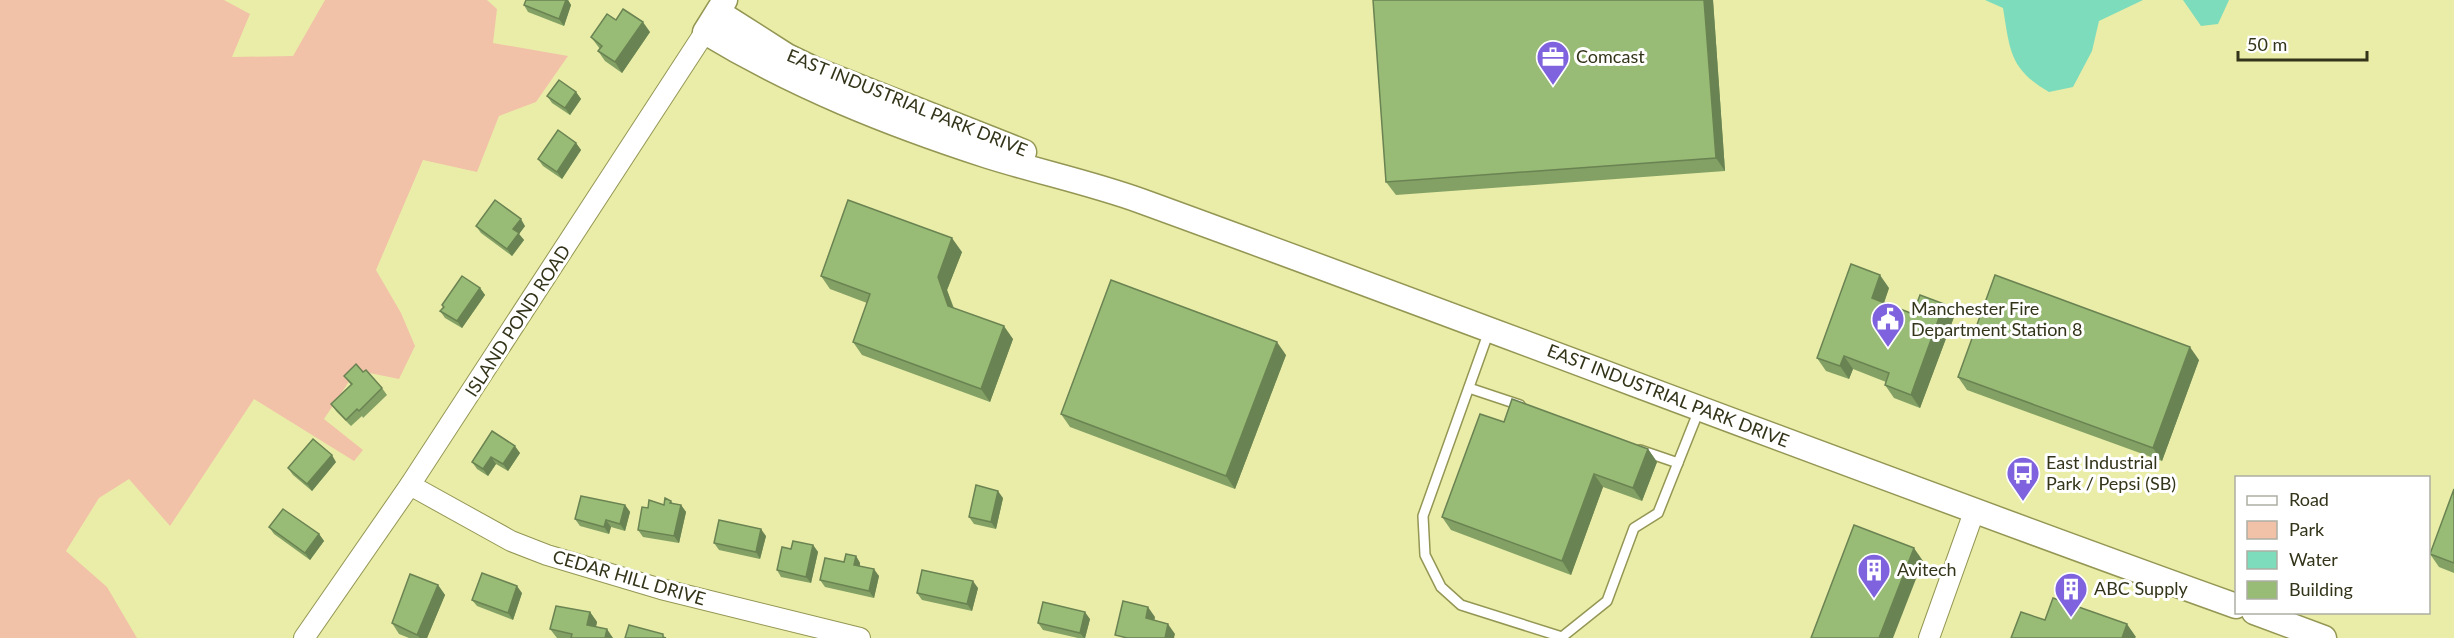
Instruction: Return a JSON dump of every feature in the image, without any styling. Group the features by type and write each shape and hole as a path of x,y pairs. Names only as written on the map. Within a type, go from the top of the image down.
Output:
{"street":[{"name":"EAST INDUSTRIAL PARK DRIVE","path":"716,15 788,78 929,137 1066,179 1100,186 1490,328 1974,512 2235,606"},
{"name":"ISLAND POND ROAD","path":"304,638 410,485 716,15"},
{"name":"CEDAR HILL DRIVE","path":"410,485 511,540 547,555 661,589 860,638"},
{"path":"1929,638 1974,512"},
{"path":"2259,614 2324,638"}],"lane":[{"path":"1490,328 1423,516 1425,555 1441,587 1461,605 1562,637 1607,601 1634,528 1658,513 1700,408"},
{"path":"1469,388 1531,409"},
{"path":"1625,444 1678,463"}],"green space":[{"path":"0,0 224,0 250,14 232,57 293,56 325,0 487,0 497,9 493,43 568,56 536,102 499,116 477,172 423,160 376,270 401,313 415,346 399,379 360,371 348,383 324,419 363,450 354,461 254,399 170,526 129,479 99,498 66,551 107,587 137,638 0,638"}],"water":[{"path":"1985,0 2143,0 2099,21 2092,51 2073,87 2049,92 2026,75 2014,57 2003,8"},
{"path":"2183,0 2229,0 2218,24 2201,26"}],"building":[{"path":"526,0 566,0 559,19 524,5"},
{"name":"Comcast","path":"1373,0 1704,0 1716,158 1386,182"},
{"path":"623,9 643,22 615,62 598,51 602,46 591,37 607,14 616,20"},
{"path":"559,80 576,92 565,108 547,96"},
{"path":"558,130 576,143 557,172 538,159"},
{"path":"495,200 521,219 513,229 519,233 507,249 476,226"},
{"path":"848,200 952,238 938,277 948,306 1004,326 981,389 853,342 870,294 821,276"},
{"name":"Manchester Fire Department Station 8","path":"1851,264 1880,275 1872,298 1913,314 1920,295 1944,304 1911,395 1885,385 1889,373 1844,356 1840,366 1817,358"},
{"path":"1995,275 2190,347 2153,448 1958,377"},
{"path":"462,276 480,288 457,321 440,311"},
{"path":"1111,280 1277,342 1226,476 1061,414"},
{"path":"356,364 363,372 366,370 382,388 359,411 357,409 346,420 331,404 352,384 344,376"},
{"path":"1512,399 1648,449 1633,488 1594,474 1562,561 1442,517 1480,414 1504,422"},
{"path":"492,431 515,446 503,464 491,457 483,469 472,462"},
{"path":"313,439 332,455 307,484 288,468"},
{"path":"976,485 998,491 991,522 969,517"},
{"path":"2454,489 2454,563 2430,554"},
{"path":"581,496 625,505 620,524 606,520 604,527 575,519"},
{"path":"665,498 671,501 670,503 681,505 674,536 638,530 642,507 648,508 649,500 664,505"},
{"path":"283,509 319,534 305,553 269,527"},
{"path":"719,520 761,529 756,552 714,543"},
{"name":"Avitech","path":"1854,525 1914,548 1879,638 1811,638"},
{"path":"793,541 813,545 806,577 777,570 782,547 791,549"},
{"path":"846,554 856,556 854,565 874,569 869,591 820,580 825,558 844,562"},
{"path":"922,570 973,581 967,604 917,593"},
{"path":"482,573 517,586 508,613 472,600"},
{"path":"410,574 438,585 417,635 392,623"},
{"path":"2053,598 2127,624 2122,638 2011,638 2021,612 2045,620"},
{"path":"1123,601 1148,607 1146,618 1168,624 1165,638 1127,638 1115,635"},
{"path":"1043,602 1085,612 1080,633 1038,623"},
{"path":"556,606 590,612 587,625 607,629 605,638 571,638 572,634 550,629"},
{"path":"629,625 663,634 666,638 625,638"}],"place":[{"name":"Comcast","path":"1553,86"},
{"name":"Manchester Fire Department Station 8","path":"1888,348"},
{"name":"East Industrial Park / Pepsi (SB)","path":"2023,502"},
{"name":"Avitech","path":"1874,599"},
{"name":"ABC Supply","path":"2071,618"}]}
